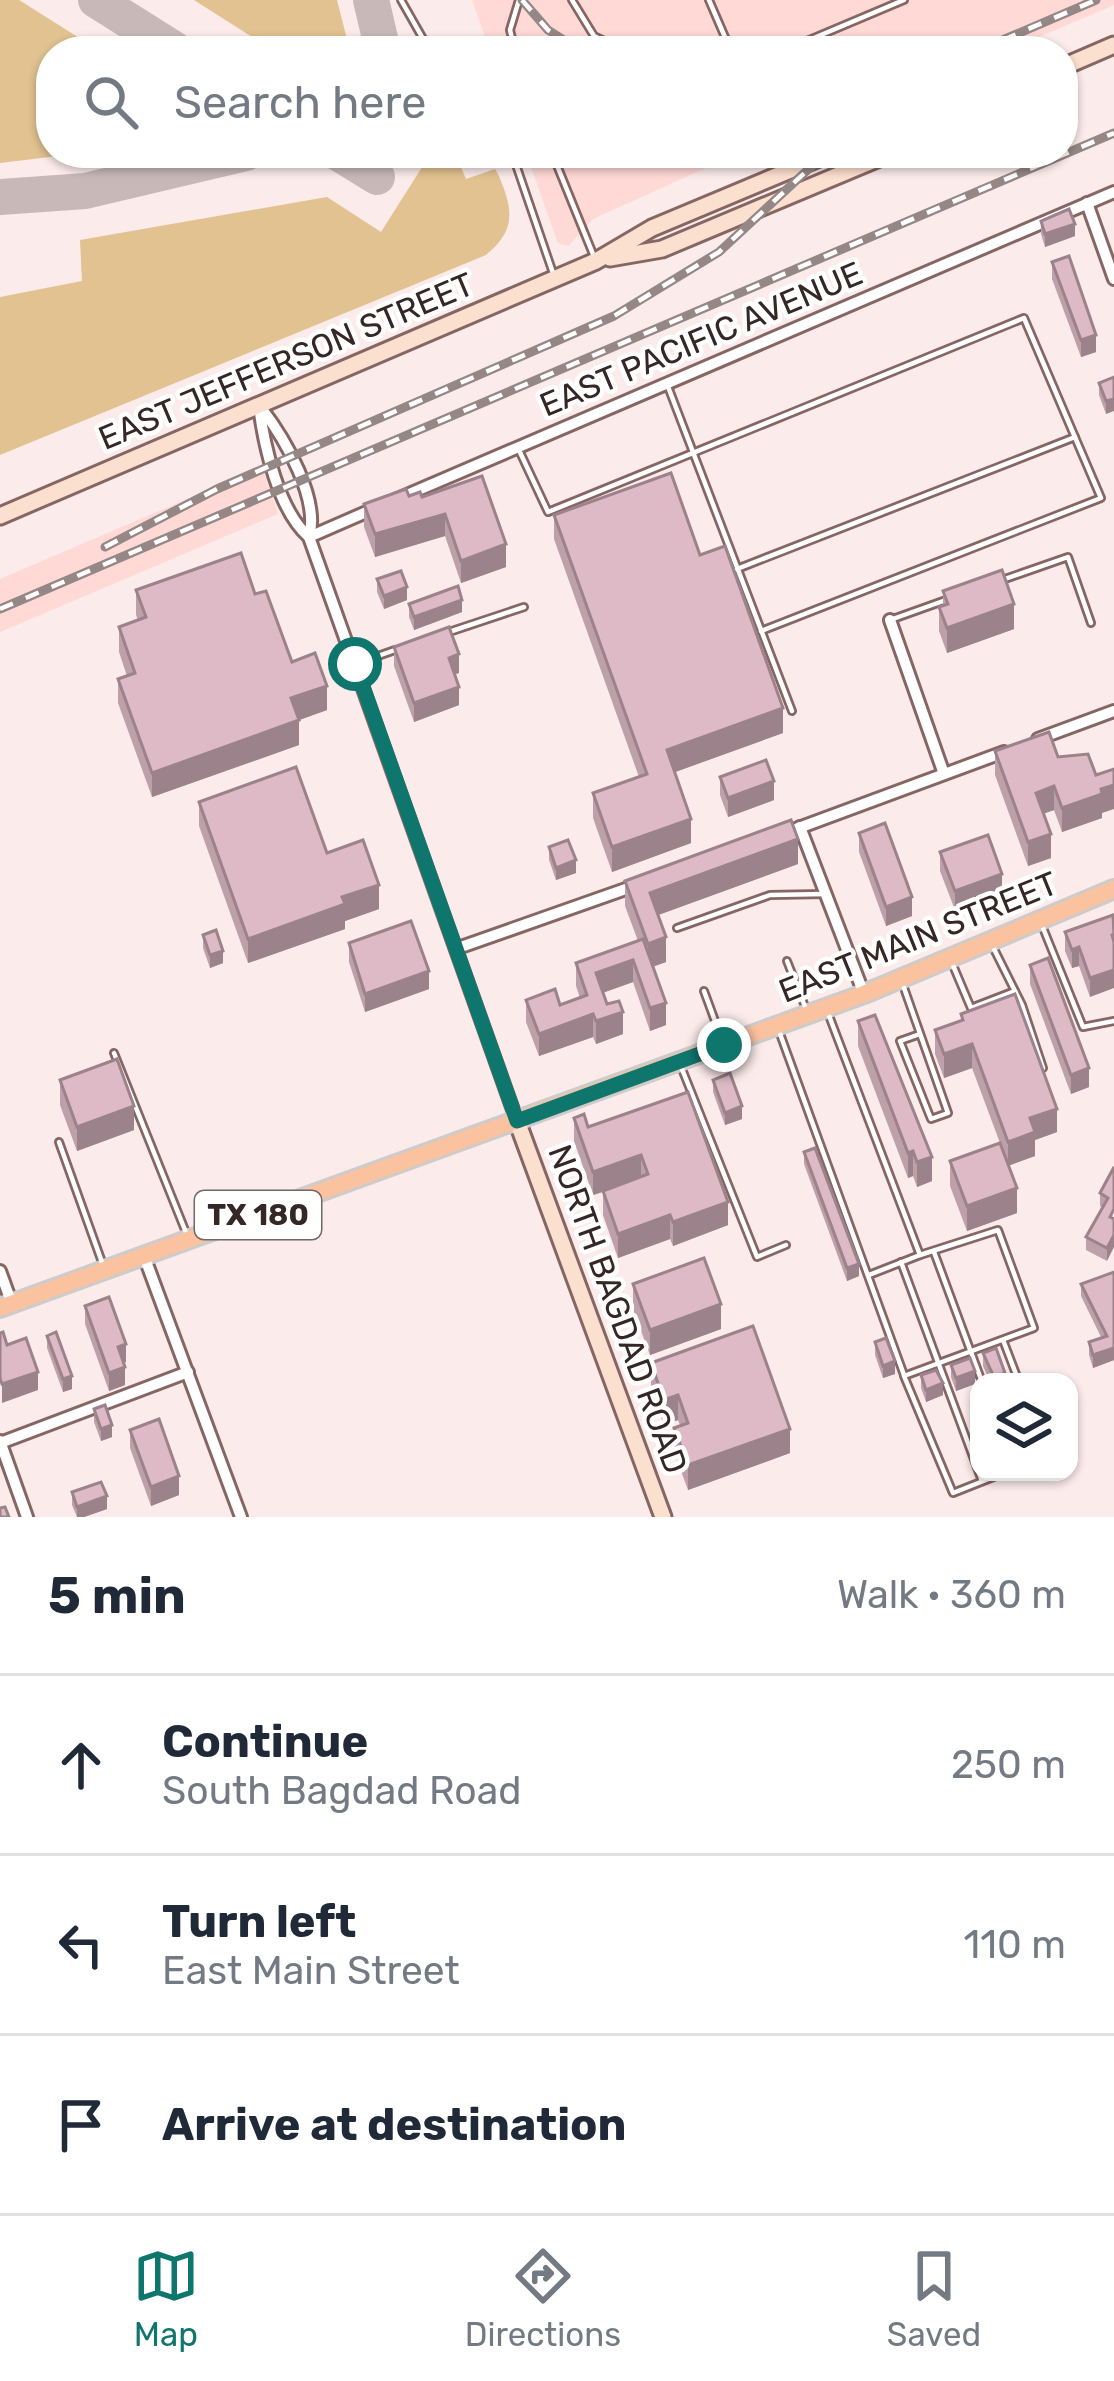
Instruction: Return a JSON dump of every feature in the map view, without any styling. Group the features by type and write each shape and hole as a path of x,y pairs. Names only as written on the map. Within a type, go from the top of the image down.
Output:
{"main road":[{"path":"1078,61 1114,45"},
{"name":"EAST JEFFERSON STREET","path":"0,516 596,261 652,228 795,168"},
{"name":"EAST JEFFERSON STREET","path":"596,261 662,249 855,168"},
{"name":"EAST MAIN STREET","path":"6,1306 864,994 1112,895"},
{"name":"NORTH BAGDAD ROAD","path":"517,1121 663,1517"}],"street":[{"name":"EAST PACIFIC AVENUE","path":"309,537 1114,191"},
{"path":"1087,202 1114,279"},
{"path":"260,406 282,435 314,520 309,537"},
{"path":"260,406 264,443 297,526 309,537 517,1121"},
{"path":"890,620 944,774"},
{"path":"778,835 1114,711"},
{"path":"800,827 864,994"},
{"path":"458,948 650,880"},
{"path":"144,1256 241,1517"},
{"path":"0,1271 6,1306"},
{"path":"27,1517 0,1442 188,1372"}],"lane":[{"path":"401,0 417,36"},
{"path":"512,36 520,0"},
{"path":"572,0 594,36"},
{"path":"710,0 725,36"},
{"path":"818,36 904,0"},
{"path":"517,168 554,279"},
{"path":"558,168 596,261"},
{"path":"518,447 548,512 1024,318 1101,498 761,631"},
{"path":"667,383 792,711"},
{"path":"736,568 1075,437"},
{"path":"1001,580 1068,556 1091,623"},
{"path":"890,620 956,596"},
{"path":"446,633 524,607"},
{"path":"355,664 406,646"},
{"path":"677,928 770,895 825,894"},
{"path":"1040,922 1083,1027 1114,1021"},
{"path":"991,944 1015,991 1043,1068"},
{"path":"951,960 971,1008 1015,991"},
{"path":"787,961 817,1011 920,1255"},
{"path":"901,980 948,1113 931,1119 899,1041 920,1034"},
{"path":"704,991 724,1045"},
{"path":"776,1026 904,1376 952,1492 982,1481"},
{"path":"114,1053 188,1240"},
{"path":"680,1061 757,1257 786,1245"},
{"path":"59,1142 105,1270"},
{"path":"869,1275 998,1230 1034,1328 904,1376"},
{"path":"933,1250 978,1373"},
{"path":"902,1262 970,1449"},
{"path":"1003,1340 1016,1373"}],"shaded area":[{"path":"0,0 19,0 76,36 36,36 36,159 0,163"},
{"path":"194,0 337,0 346,36 250,36"},
{"path":"472,0 1114,0 1114,5 1041,36 485,36"},
{"path":"422,168 461,168 466,179 495,169 498,174 509,218 503,236 486,255 0,455 0,297 82,281 80,240 327,197 381,232"},
{"path":"531,168 706,168 593,219 568,246 558,243"},
{"path":"262,467 278,514 0,632 0,579"}],"building":[{"path":"1069,209 1075,224 1045,234 1041,221"},
{"path":"1069,256 1096,335 1081,340 1052,262"},
{"path":"1114,377 1114,399 1106,401 1099,383"},
{"path":"671,473 700,555 725,546 783,708 667,750 691,819 612,847 593,793 647,774 554,515"},
{"path":"482,476 506,544 461,561 445,514 375,534 364,504 406,489 409,496 420,492 422,497"},
{"path":"241,553 255,594 266,591 292,662 315,653 327,686 291,698 299,720 152,773 118,679 135,673 119,627 146,617 136,590"},
{"path":"1002,570 1014,604 947,628 939,607 948,604 943,591"},
{"path":"401,571 407,587 384,596 377,579"},
{"path":"458,586 462,600 414,617 409,604"},
{"path":"449,627 459,654 449,658 459,687 414,703 394,647"},
{"path":"1049,732 1058,757 1088,754 1096,775 1114,769 1114,785 1062,808 1054,786 1036,793 1051,834 1028,842 995,751"},
{"path":"766,760 774,781 728,798 720,777"},
{"path":"296,767 327,853 363,840 379,885 342,897 345,904 248,939 199,802"},
{"path":"791,820 798,839 650,893 666,937 648,944 625,881"},
{"path":"885,823 912,897 886,907 859,833"},
{"path":"988,835 1002,874 955,891 940,852"},
{"path":"568,840 576,860 556,868 549,847"},
{"path":"1113,915 1114,970 1090,978 1079,947 1072,950 1065,932"},
{"path":"411,921 429,971 365,994 349,943"},
{"path":"216,930 223,951 210,955 203,935"},
{"path":"643,939 666,1003 650,1008 633,960 596,973 607,1004 619,1001 623,1012 596,1021 593,1014 539,1034 526,1000 555,989 560,1005 587,995 576,963"},
{"path":"1048,958 1089,1068 1071,1075 1030,965"},
{"path":"1015,994 1057,1109 1030,1118 1035,1132 1008,1142 972,1044 944,1054 935,1030 963,1020 961,1014"},
{"path":"875,1015 932,1157 917,1162 913,1151 908,1153 858,1021"},
{"path":"117,1059 134,1106 77,1127 60,1080"},
{"path":"730,1073 742,1106 725,1113 713,1080"},
{"path":"688,1092 728,1202 673,1222 670,1215 618,1234 603,1191 648,1174 641,1155 593,1172 574,1118 584,1114 588,1127"},
{"path":"1000,1143 1017,1188 967,1206 950,1161"},
{"path":"815,1148 859,1264 847,1268 804,1152"},
{"path":"1114,1167 1110,1217 1114,1235 1107,1248 1086,1237 1108,1198 1100,1193"},
{"path":"704,1258 721,1304 650,1330 633,1284"},
{"path":"1114,1272 1114,1348 1093,1355 1089,1342 1107,1336 1081,1284"},
{"path":"109,1297 126,1344 118,1347 125,1367 109,1373 85,1306"},
{"path":"753,1326 790,1429 688,1465 674,1428 688,1423 678,1395 664,1400 651,1363"},
{"path":"3,1332 7,1345 26,1338 38,1372 2,1384"},
{"path":"56,1332 72,1376 63,1379 47,1336"},
{"path":"886,1338 895,1361 883,1366 875,1342"},
{"path":"996,1348 1005,1373 992,1373 983,1353"},
{"path":"970,1358 975,1371 956,1378 951,1365"},
{"path":"936,1370 943,1383 926,1390 921,1375"},
{"path":"105,1405 112,1425 101,1429 94,1409"},
{"path":"159,1419 179,1476 151,1487 130,1430"},
{"path":"101,1482 107,1496 77,1507 72,1492"}],"taxiway":[{"path":"96,0 153,36"},
{"path":"371,0 379,36"},
{"path":"0,197 85,191 182,168"},
{"path":"362,168 377,177"}],"railway":[{"path":"522,0 557,36"},
{"path":"1012,36 1096,0"},
{"path":"1078,148 1114,133"},
{"path":"105,547 217,489 614,316 719,252 810,168"},
{"path":"0,609 1032,168"}],"route":[{"path":"355,664 517,1121 724,1045"}]}
